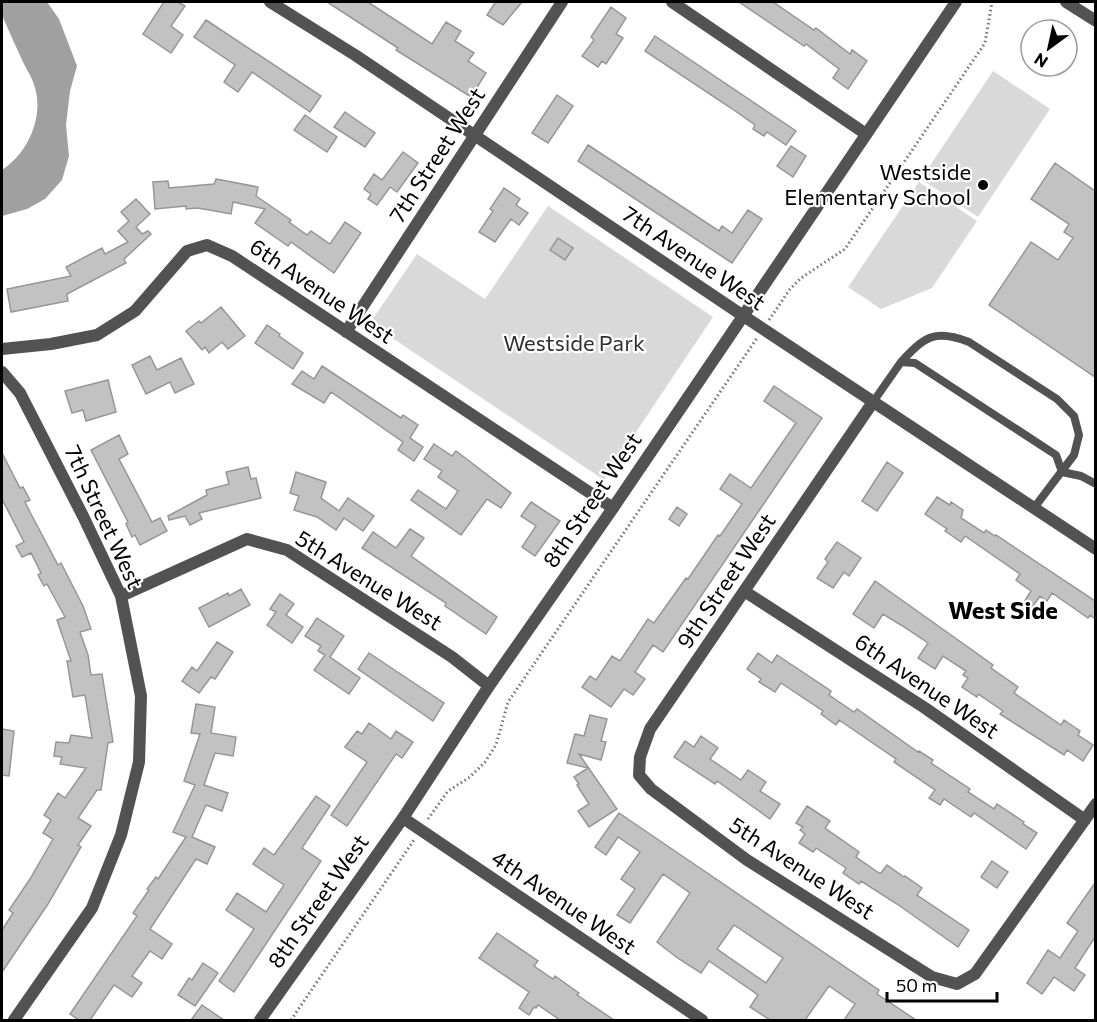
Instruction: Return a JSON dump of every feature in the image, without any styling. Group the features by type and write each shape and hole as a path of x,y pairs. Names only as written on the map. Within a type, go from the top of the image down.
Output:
{"street":[{"name":"7th Avenue West","path":"272,2 1095,549"},
{"name":"7th Street West","path":"346,332 562,2"},
{"path":"672,2 866,134"},
{"name":"8th Street West","path":"260,1020 403,819 489,686 613,508 956,2"},
{"path":"1066,2 1095,21"},
{"name":"6th Avenue West","path":"2,349 51,344 97,335 135,311 187,251 207,245 232,256 613,508"},
{"name":"7th Street West","path":"2,372 20,393 83,516 120,596 141,696 139,762 122,835 92,908 14,1020"},
{"name":"9th Street West","path":"651,789 639,775 640,757 650,729 873,402"},
{"name":"5th Avenue West","path":"120,596 247,539 287,550 452,657 489,686"},
{"name":"6th Avenue West","path":"744,591 925,708 1085,820"},
{"name":"5th Avenue West","path":"651,789 747,860 932,977 957,984 975,974 1085,820"},
{"path":"1085,820 1095,804"},
{"name":"4th Avenue West","path":"403,819 702,1020"}],"lane":[{"path":"873,402 901,362 915,347 939,334 969,342 1057,399 1074,416 1079,435 1074,454 1034,508"},
{"path":"901,362 915,363 1056,455 1062,472"},
{"path":"1062,472 1081,476 1095,484"}],"path":[{"path":"291,1020 448,791 470,777 496,745 508,702 790,290 801,278 845,249 985,43 992,2"}],"green space":[{"path":"993,71 1050,109 978,217 921,179"},
{"path":"919,182 977,221 932,288 881,309 848,287"},
{"name":"Westside Park","path":"548,206 713,317 604,480 370,323 417,254 485,299"}],"shaded area":[{"path":"2,2 47,2 59,19 77,66 70,91 66,125 69,156 62,180 45,199 27,209 2,216 2,170 19,155 26,145 35,123 37,99 33,81 2,15"}],"building":[{"path":"164,2 178,2 185,6 171,26 183,35 171,53 143,34"},
{"path":"327,2 368,2 432,44 446,22 461,31 455,41 474,53 468,61 486,73 471,97 396,50 398,48"},
{"path":"493,2 522,2 503,25 487,15 495,3"},
{"path":"739,2 773,2 814,30 816,28 850,54 852,50 867,61 848,89 833,78 839,69 806,44 804,46"},
{"path":"611,7 626,18 616,34 623,38 606,64 602,61 598,67 582,56 594,40 591,37"},
{"path":"206,20 321,96 310,112 252,72 238,92 224,82 235,65 194,37"},
{"path":"655,36 796,131 786,145 767,132 764,136 753,129 755,125 645,51"},
{"path":"557,95 573,106 548,143 532,133"},
{"path":"345,112 375,133 365,147 334,127"},
{"path":"305,115 337,137 327,152 294,130"},
{"path":"588,145 719,231 722,226 732,233 748,210 762,219 732,263 578,161"},
{"path":"791,146 806,156 793,177 777,166"},
{"path":"403,152 418,163 397,192 390,187 377,205 368,199 371,194 364,189 374,174 382,180"},
{"path":"1055,163 1095,191 1095,377 989,305 1031,242 1058,260 1073,238 1064,232 1069,224 1031,199"},
{"path":"216,179 258,187 256,196 291,220 289,222 307,235 311,231 330,244 345,222 361,233 334,273 291,242 288,246 255,223 265,209 233,202 231,214 198,208 186,209 186,206 155,209 153,182 168,181 169,188 214,184"},
{"path":"504,188 520,199 516,205 528,213 519,225 511,219 495,242 479,232"},
{"path":"136,199 150,214 136,227 142,234 148,231 151,234 124,259 126,263 67,294 68,301 11,312 7,289 71,276 66,267 102,248 105,254 128,242 118,231 129,221 121,212"},
{"path":"558,238 573,248 565,260 550,250"},
{"path":"221,307 245,336 228,349 222,342 209,353 205,347 202,350 186,331 199,321 201,323"},
{"path":"267,325 303,353 293,369 255,343"},
{"path":"150,356 157,370 181,358 194,384 175,393 170,382 146,394 132,365"},
{"path":"322,366 401,418 403,415 418,425 410,438 423,447 414,461 398,450 403,442 331,392 324,403 292,384 302,371 314,379"},
{"path":"108,380 116,412 86,421 83,410 72,413 65,391"},
{"path":"774,386 822,418 663,652 653,645 635,672 645,679 633,695 624,689 611,707 582,687 590,676 596,680 612,656 620,661 648,619 654,623 718,535 720,536 742,504 720,489 730,474 751,488 796,423 764,401"},
{"path":"119,435 128,454 119,459 152,522 160,518 167,531 140,545 135,535 132,537 126,524 128,522 91,450"},
{"path":"434,444 452,456 456,451 511,493 501,508 487,499 461,535 411,500 418,490 446,509 458,491 438,477 442,471 424,459"},
{"path":"2,453 20,488 23,487 30,500 25,502 58,565 61,563 83,606 91,629 80,632 88,655 91,675 102,674 113,742 108,743 101,790 97,790 78,818 91,826 78,845 81,847 48,904 2,972 2,930 13,913 9,910 53,839 43,833 51,820 44,815 58,793 65,798 86,768 60,764 62,757 54,756 56,742 69,743 71,735 92,738 85,695 73,697 67,661 71,661 57,620 65,617 47,584 44,586 38,575 41,573 31,553 22,557 16,546 24,542 2,499"},
{"path":"887,462 903,473 877,511 862,501"},
{"path":"248,467 251,479 256,478 261,498 199,513 202,519 190,525 185,516 169,520 168,516 207,495 206,490 229,484 226,472"},
{"path":"296,472 326,482 321,498 339,511 348,498 374,516 363,531 344,518 336,530 317,517 294,510 299,496 290,493"},
{"path":"937,497 963,510 961,518 984,533 986,530 996,535 1095,601 1095,619 1090,615 1088,618 1052,593 1047,601 1040,596 1027,615 1019,610 1031,591 1016,580 1020,574 965,536 961,542 925,514"},
{"path":"531,502 560,521 535,556 522,547 536,526 521,516"},
{"path":"677,507 687,514 679,526 669,519"},
{"path":"410,529 424,538 411,556 497,617 486,634 445,606 446,603 362,548 373,532 396,548"},
{"path":"837,542 861,558 849,576 844,572 833,588 817,578 828,562 825,559"},
{"path":"875,581 993,665 991,668 1018,687 1014,693 1061,725 1064,720 1080,731 1078,735 1093,745 1083,761 1067,750 1064,755 1000,714 1003,711 978,694 977,697 962,687 968,678 963,675 966,671 943,656 935,669 918,658 928,643 901,625 883,614 874,628 853,614"},
{"path":"241,589 250,605 209,627 199,608"},
{"path":"280,594 294,604 286,615 303,627 292,643 267,625 276,612 270,609"},
{"path":"317,618 344,636 330,657 360,678 349,694 314,670 325,655 318,651 321,646 305,636"},
{"path":"217,642 233,652 215,679 211,677 199,693 182,681 192,667 197,671"},
{"path":"369,653 444,703 433,721 358,669"},
{"path":"758,653 772,663 777,655 831,691 829,695 854,712 857,709 933,760 931,763 970,789 968,792 994,809 997,804 1037,833 1026,849 974,813 971,817 944,799 940,805 929,798 935,790 894,762 896,759 839,720 836,725 821,714 823,711 781,683 775,692 759,682 761,679 747,669"},
{"path":"196,704 215,707 211,733 236,737 233,756 215,753 204,785 228,793 222,811 206,805 192,837 215,847 207,864 196,859 150,929 172,944 162,959 150,951 132,976 142,983 132,997 114,985 90,1020 79,1020 70,1014 137,916 133,913 149,890 147,889 156,877 158,879 186,837 173,832 195,785 184,781 200,734 191,733"},
{"path":"590,715 607,719 601,741 606,742 601,760 579,754 617,809 589,827 578,811 589,804 574,777 588,768 567,763 575,734 584,736"},
{"path":"369,723 391,739 396,731 413,742 402,758 396,754 347,826 331,815 367,762 345,747 357,731 362,734"},
{"path":"2,729 14,731 9,776 2,775"},
{"path":"701,736 718,748 710,759 741,780 748,770 766,782 760,791 780,804 770,819 717,781 715,784 674,757 685,741 694,747"},
{"path":"316,796 330,806 302,848 321,861 234,992 219,981 254,929 226,910 237,893 266,912 284,885 253,864 264,848 274,855"},
{"path":"807,806 830,821 825,828 859,852 856,857 879,873 887,865 905,876 922,888 917,895 969,930 958,947 897,904 861,881 859,884 843,873 846,868 816,848 813,852 799,843 805,834 800,830 803,827 796,823"},
{"path":"619,813 879,990 877,994 916,1020 844,1020 855,1004 829,986 805,1020 770,1020 750,1007 758,995 709,961 701,973 657,942 690,893 663,874 630,923 617,915 635,889 621,879 640,852 618,837 606,855 595,847","holes":["734,925 783,958 766,983 717,949"]},
{"path":"992,861 1008,872 997,888 981,877"},
{"path":"1095,883 1095,937 1075,968 1085,975 1074,991 1054,977 1042,994 1027,983 1048,950 1060,958 1078,931 1067,923"},
{"path":"497,933 538,961 534,966 553,979 555,976 579,993 577,995 614,1020 560,1020 538,1005 529,1015 519,1008 529,992 479,958"},
{"path":"203,963 218,973 195,1006 178,995"},
{"path":"202,1005 224,1020 191,1020"}],"place":[{"name":"Westside Elementary School","path":"983,185"}],"district":[{"name":"West Side","path":"1003,611"}]}
